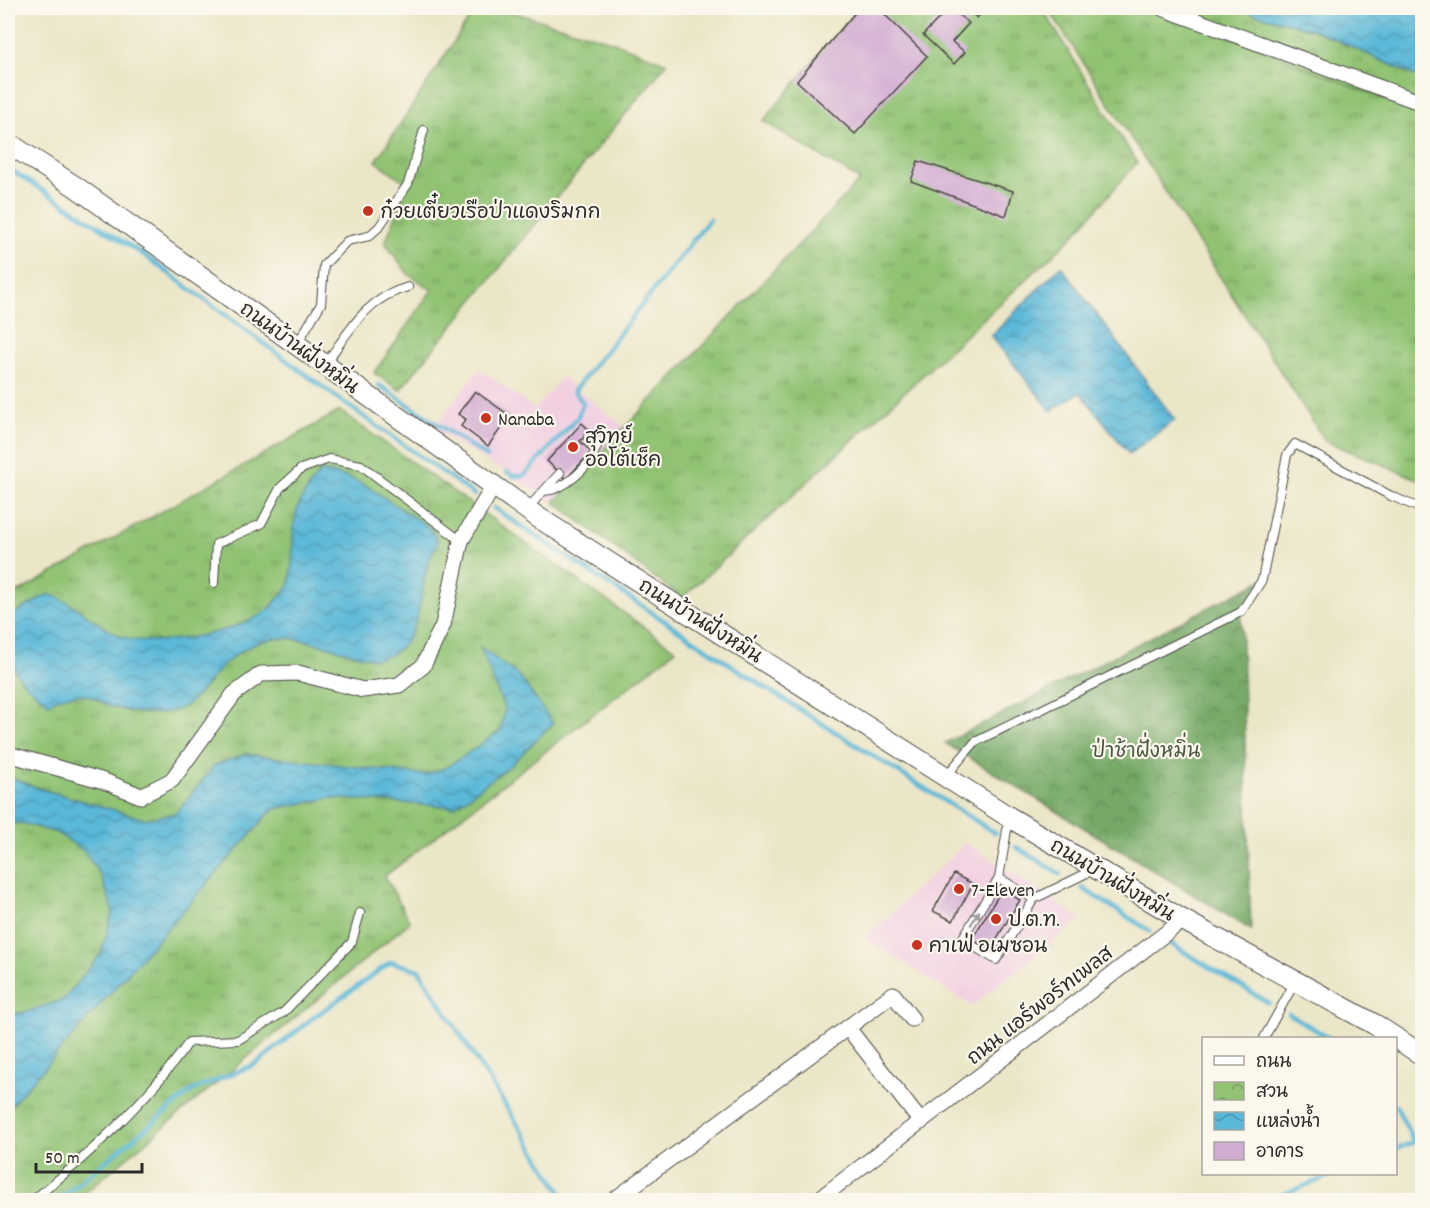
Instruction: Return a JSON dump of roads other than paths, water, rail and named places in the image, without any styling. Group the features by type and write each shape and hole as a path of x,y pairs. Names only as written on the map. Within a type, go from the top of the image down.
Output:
{"street":[{"path":"1162,8 1422,103"},
{"name":"ถนนบ้านฝั่งหมิ่น","path":"8,143 76,187 493,487 527,509 1010,817 1183,920 1295,980 1392,1037"},
{"path":"8,754 104,781 141,796 171,780 234,694 261,674 298,673 363,690 399,685 423,666 443,625 462,541 493,487"},
{"name":"ถนน แอร์พอร์ทเพลส","path":"818,1200 1183,920"},
{"path":"614,1200 893,994 912,1019"},
{"path":"848,1028 921,1122"},
{"name":"ถนนบ้านฝั่งหมิ่น","path":"1397,1040 1422,1055"}],"lane":[{"path":"297,344 321,304 324,265 347,241 369,236 379,227 408,184 424,130"},
{"path":"325,364 371,304 382,296 408,287"},
{"path":"544,491 555,490 568,482 594,454 597,446 588,437"},
{"path":"946,776 975,742 1241,612 1262,580 1287,455 1295,444 1378,489 1422,509"},
{"path":"214,583 216,544 261,524 280,488 301,469 329,459 361,465 462,541"},
{"path":"527,509 560,473"},
{"path":"1010,817 999,878 962,939 996,960 1034,899 1096,868"},
{"path":"999,878 1034,899"},
{"path":"33,1200 70,1170 171,1067 189,1042 238,1040 284,1012 352,942 360,913"},
{"path":"1265,1037 1295,980"}],"water":[{"path":"1234,8 1422,8 1422,79 1317,31"},
{"path":"1061,266 1175,420 1129,454 1080,392 1051,411 991,336"},
{"path":"321,471 346,477 372,490 422,523 438,542 428,563 419,607 410,635 402,646 390,655 375,659 310,642 273,639 254,644 236,655 216,673 193,700 182,708 152,713 120,709 82,694 64,696 49,703 25,684 8,662 8,617 48,594 68,602 112,632 138,640 176,640 219,631 255,618 268,610 289,586 296,513 301,500"},
{"path":"480,647 519,676 553,723 510,766 454,807 331,798 273,809 8,1109 8,1013 23,1013 63,1000 101,954 113,910 101,876 84,851 57,833 22,823 8,824 8,776 38,788 145,819 176,813 215,765 246,754 425,775 447,767 500,731 505,710"}],"waterway":[{"path":"8,168 144,255 343,402 475,495"},
{"path":"507,472 513,476 524,476 578,417 583,403 574,391 710,219"},
{"path":"379,385 487,457"},
{"path":"494,508 772,692 995,833"},
{"path":"1016,847 1060,874"},
{"path":"1082,888 1150,931"},
{"path":"1171,944 1269,1003"},
{"path":"58,1200 193,1090 256,1064 314,1017 391,962 419,970 566,1200"},
{"path":"1289,1014 1327,1037"},
{"path":"1397,1108 1414,1142 1397,1149"},
{"path":"1268,1200 1332,1175"}],"place":[{"name":"ก๋วยเตี๋ยวเรือป่าแดงริมกก","path":"368,211"},
{"name":"Nanaba","path":"486,418"},
{"name":"สุวิทย์ ออโต้เช็ค","path":"573,447"},
{"name":"7-Eleven","path":"959,889"},
{"name":"ป.ต.ท.","path":"996,919"},
{"name":"คาเฟ่ อเมซอน","path":"917,945"}],"park label":[{"name":"ป่าช้าฝั่งหมิ่น","path":"1146,750"}]}
